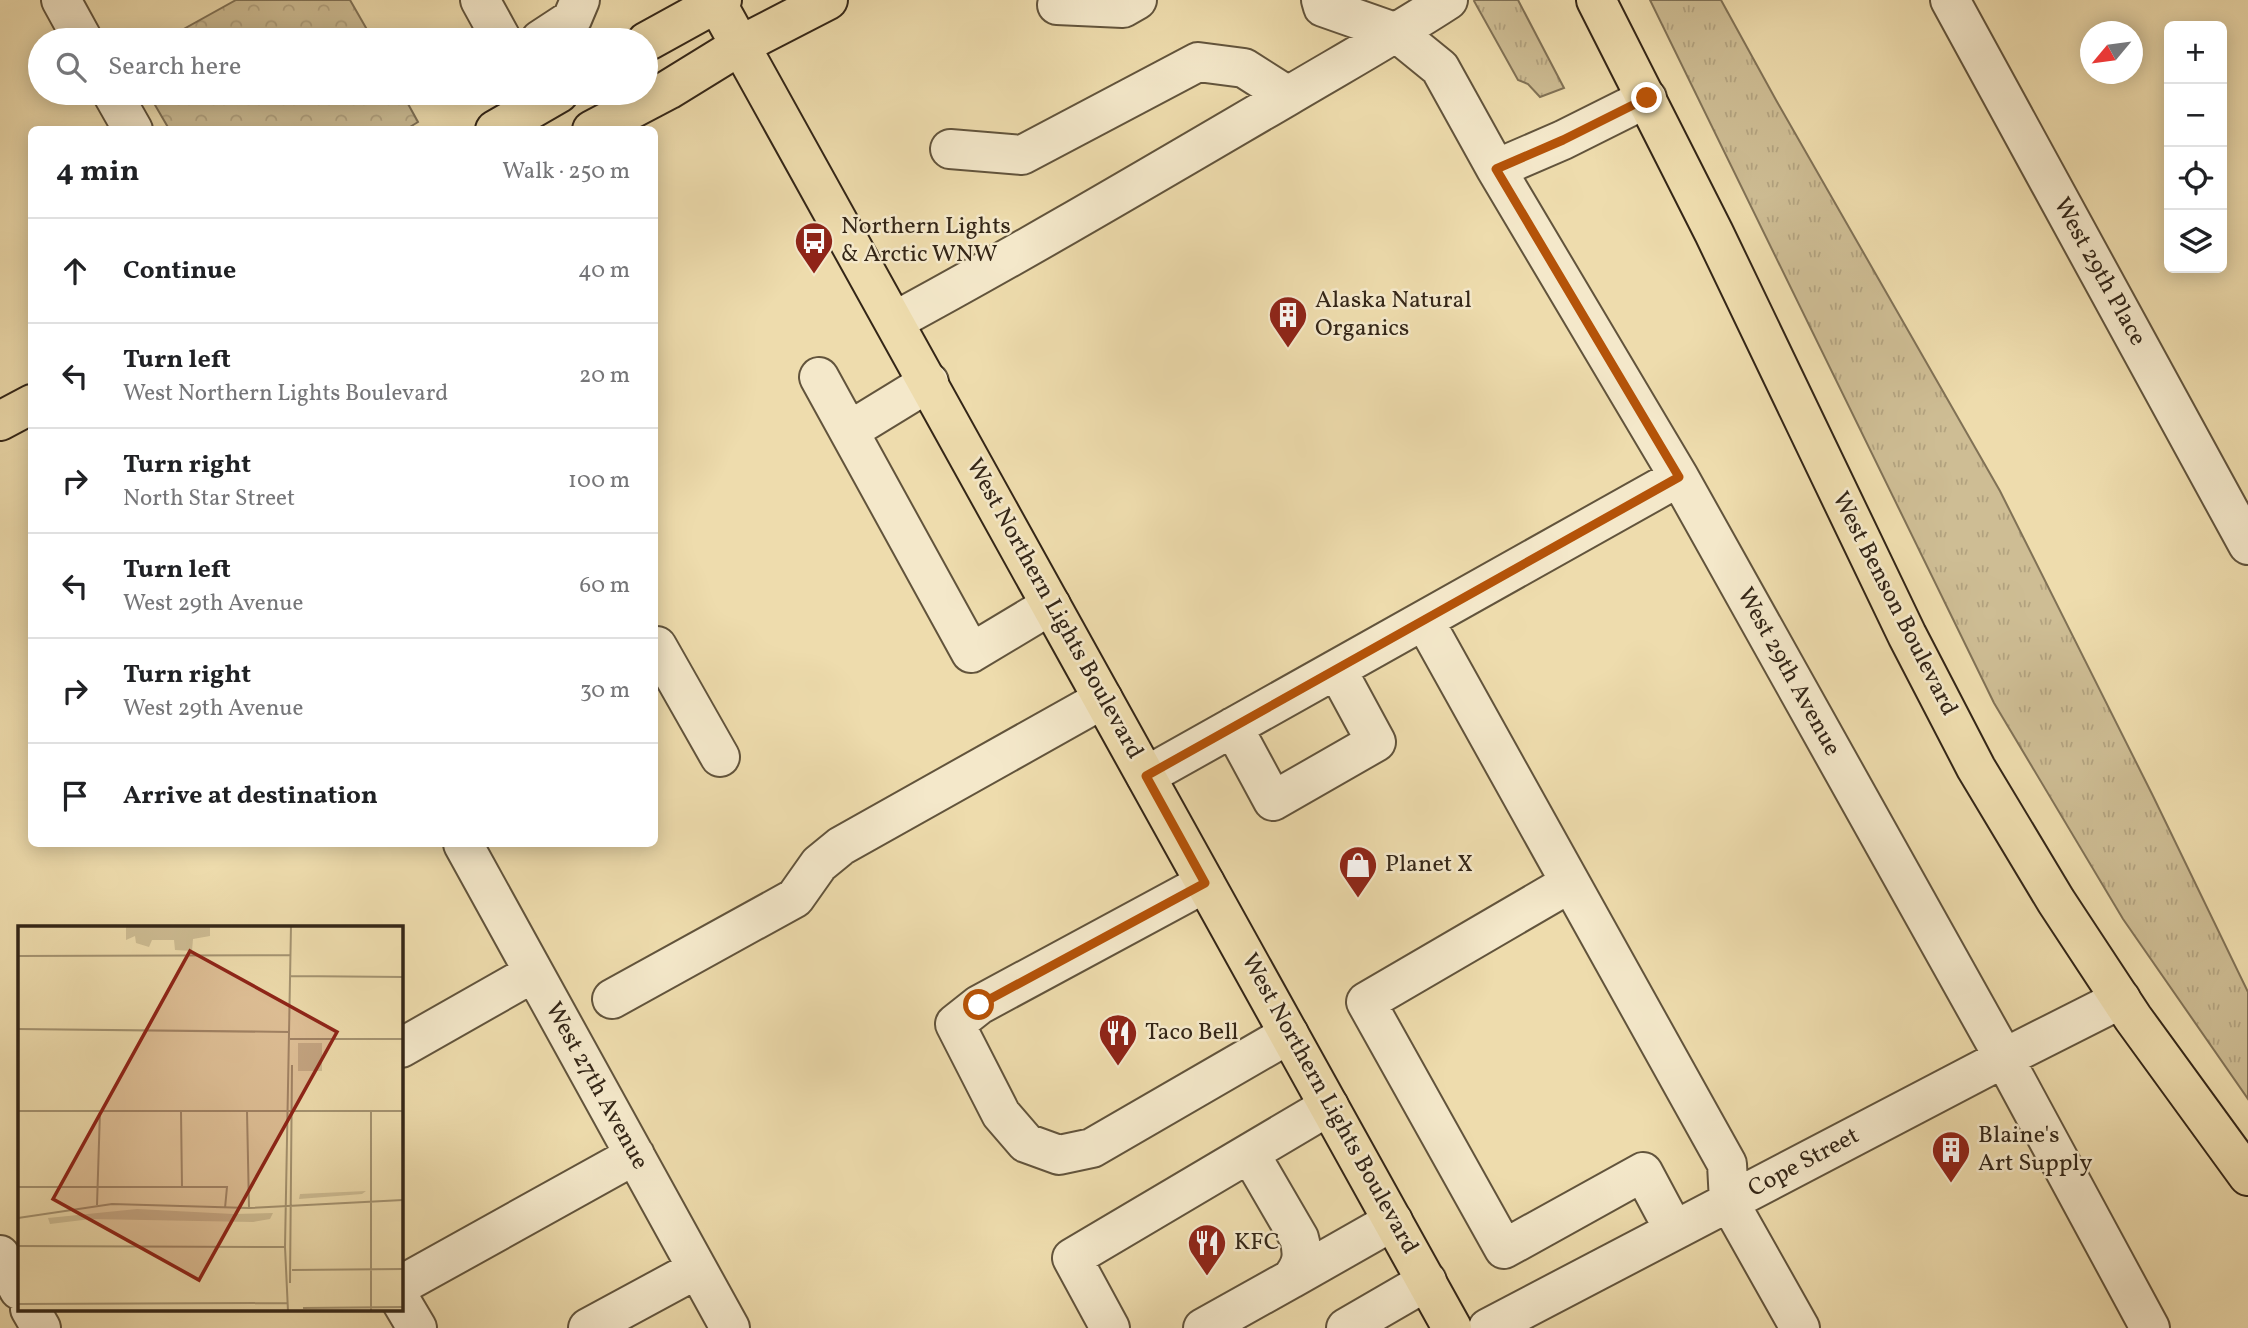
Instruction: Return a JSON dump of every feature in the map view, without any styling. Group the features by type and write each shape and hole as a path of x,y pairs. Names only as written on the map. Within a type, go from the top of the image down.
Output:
{"main road":[{"path":"658,95 741,45 828,0"},
{"name":"West Benson Boulevard","path":"1596,0 1726,257 1854,528 1976,768 2056,901 2121,999 2248,1176"},
{"path":"658,35 718,1"},
{"name":"West Northern Lights Boulevard","path":"718,1 1452,1328"},
{"path":"501,126 531,105"},
{"path":"600,126 640,105"},
{"path":"0,421 28,406"}],"street":[{"path":"61,0 76,28"},
{"path":"480,0 495,28"},
{"path":"558,28 572,19 580,0"},
{"path":"1057,5 1123,8 1136,0"},
{"name":"West 29th Avenue","path":"1321,0 1323,7 1397,33 1440,68 1496,169 1679,477 2004,1058 2150,1328"},
{"path":"895,321 992,268 1397,33 1448,0"},
{"name":"West 29th Place","path":"1950,0 2248,545"},
{"path":"950,149 1022,155 1198,62 1244,68 1288,96"},
{"path":"1496,169 1563,140 1647,98"},
{"path":"119,105 131,126"},
{"path":"819,377 971,653 1051,605"},
{"path":"849,431 929,382"},
{"path":"1146,776 1679,477"},
{"path":"1424,620 1727,1164 1729,1202 1800,1328"},
{"path":"658,648 720,757"},
{"path":"1233,727 1273,801 1376,742 1337,670"},
{"path":"612,999 795,898 818,864 841,846 1103,699"},
{"name":"West 27th Avenue","path":"465,847 730,1328"},
{"path":"1205,883 979,1005 955,1024 1002,1114 1026,1143 1059,1155 1092,1148 1289,1034"},
{"path":"1570,883 1366,1002 1504,1249 1643,1172 1674,1230"},
{"path":"402,1047 533,973"},
{"name":"Cope Street","path":"1488,1328 2121,999"},
{"path":"1110,1328 1072,1258 1329,1106"},
{"path":"1250,1154 1300,1238 1303,1253 1301,1266 1291,1279"},
{"path":"402,1284 635,1156"},
{"path":"1203,1328 1393,1221"},
{"path":"0,1255 18,1288"},
{"path":"589,1328 697,1269"},
{"path":"1346,1328 1427,1281"},
{"path":"402,1303 417,1328"},
{"path":"31,1310 41,1328"}],"green space":[{"path":"236,0 350,0 366,28 186,28"},
{"path":"1475,0 1518,0 1564,88 1540,97 1528,84 1518,80"},
{"path":"1650,0 1721,0 2000,491 2248,992 2248,1099 2123,919 1994,703"},
{"path":"155,105 409,105 418,122 412,126 167,126"}],"place":[{"name":"Northern Lights & Arctic WNW","path":"814,275"},
{"name":"Alaska Natural Organics","path":"1288,349"},
{"name":"Planet X","path":"1358,899"},
{"name":"Taco Bell","path":"1118,1067"},
{"name":"Blaine's Art Supply","path":"1951,1184"},
{"name":"KFC","path":"1207,1277"}],"route":[{"path":"979,1005 1205,883 1146,776 1679,477 1496,169 1563,140 1647,98"}]}
